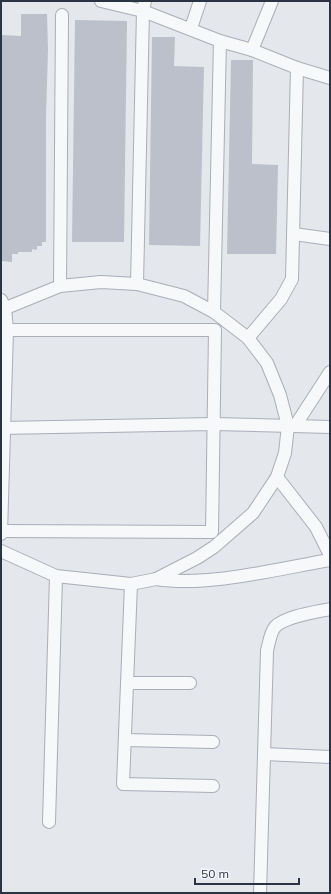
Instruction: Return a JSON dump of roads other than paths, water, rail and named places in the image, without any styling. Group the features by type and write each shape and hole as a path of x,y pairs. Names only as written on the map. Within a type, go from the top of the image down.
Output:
{"street":[{"path":"101,1 144,6 220,41 252,50 297,68 330,78"},
{"path":"191,28 200,1"},
{"path":"252,50 272,1"},
{"path":"137,284 144,6"},
{"path":"60,286 62,15"},
{"path":"214,312 220,41"},
{"path":"248,338 281,299 292,279 297,68"},
{"path":"294,234 330,239"},
{"path":"7,330 215,330 212,532 1,532 2,428 7,330 2,306 60,286 101,282 137,284 184,296 214,312 248,338 267,363 292,426"},
{"path":"1,551 56,576 131,584 156,579 181,567 214,547 253,513 277,477 292,426 330,372"},
{"path":"2,428 214,424 330,427"},
{"path":"277,477 316,527 330,555"},
{"path":"156,579 174,582 232,576 330,560"},
{"path":"50,822 56,576"},
{"path":"131,584 123,784 213,786"},
{"path":"260,893 267,651 270,638 275,627 286,620 330,609"},
{"path":"127,683 190,683"},
{"path":"125,740 213,742"},
{"path":"264,754 330,757"}]}
